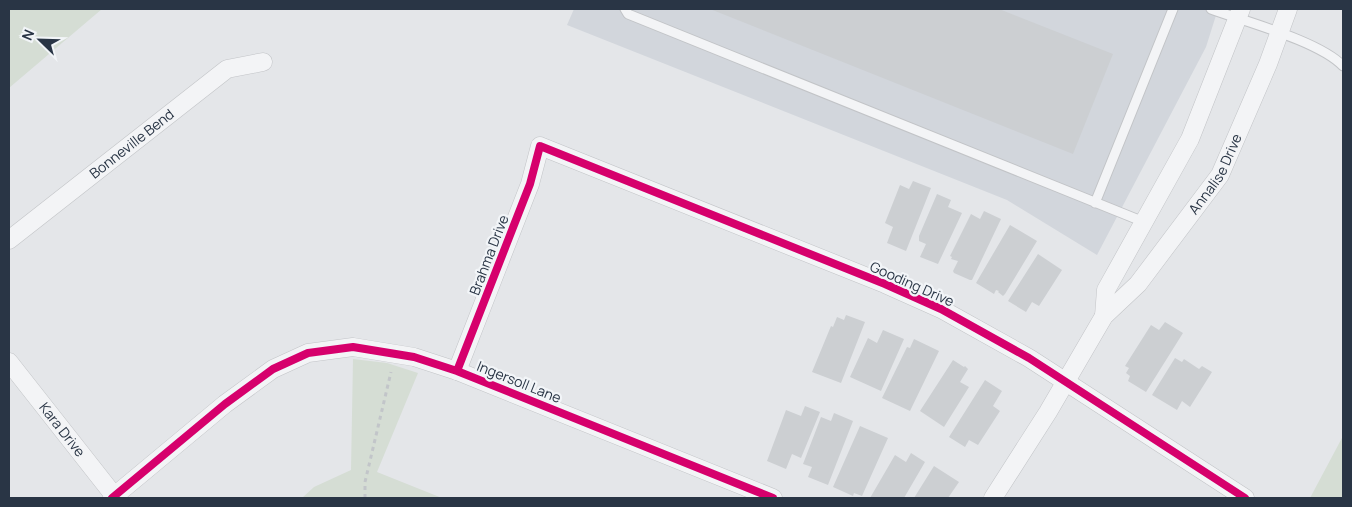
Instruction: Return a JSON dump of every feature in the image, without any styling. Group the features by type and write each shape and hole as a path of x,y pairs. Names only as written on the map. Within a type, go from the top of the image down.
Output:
{"street":[{"name":"Annalise Drive","path":"993,498 1104,316 1138,284 1220,175 1268,64 1288,9"},
{"name":"Annalise Drive","path":"1104,316 1106,290 1190,139 1239,14"},
{"name":"Bonneville Bend","path":"9,240 227,69 263,62"},
{"name":"Brahma Drive","path":"457,371 530,184 540,146"},
{"name":"Gooding Drive","path":"540,146 886,284 933,306 1029,358 1245,498"},
{"name":"Ingersoll Lane","path":"114,498 225,404 273,369 308,354 353,347 414,357 457,371 773,498"},
{"name":"Kara Drive","path":"9,362 114,498"}],"lane":[{"path":"625,9 628,14 1144,222"},
{"path":"1095,203 1173,9"},
{"path":"1211,9 1239,14 1317,48 1343,66"}],"path":[{"path":"365,498 365,482 392,370"}],"shaded area":[{"path":"9,9 102,9 9,88"},
{"path":"574,9 1218,9 1206,47 1097,255 1007,200 567,25"},
{"path":"353,359 387,363 418,373 377,472 442,498 302,498 314,487 351,470"},
{"path":"1343,436 1343,498 1310,498"}],"building":[{"path":"710,9 999,9 1113,54 1073,154"},
{"path":"913,181 931,188 906,251 887,243 893,227 885,223 900,185 909,189"},
{"path":"937,194 951,200 948,207 962,213 938,264 920,257 926,244 919,241 919,236"},
{"path":"984,211 1001,219 972,280 970,280 954,273 953,271 958,261 951,259 952,257 950,256 971,214 980,219"},
{"path":"1010,225 1037,241 1003,296 999,291 996,290 994,294 976,283"},
{"path":"1038,254 1062,270 1039,306 1032,302 1026,312 1008,301"},
{"path":"846,315 865,322 841,383 812,372 831,326 833,327 837,317 844,320"},
{"path":"1165,322 1183,333 1146,392 1128,381 1130,376 1126,373 1129,368 1125,366 1151,325 1159,330"},
{"path":"883,330 904,339 881,391 850,377 868,338 877,343"},
{"path":"914,339 939,351 910,411 882,398 907,347 910,348"},
{"path":"1175,358 1182,362 1184,359 1199,369 1202,366 1212,372 1190,407 1182,401 1177,410 1152,395"},
{"path":"953,360 968,369 960,382 969,387 944,427 920,411"},
{"path":"985,380 1002,391 993,406 1000,411 978,445 969,440 965,447 949,437"},
{"path":"805,406 820,412 801,458 792,454 786,469 767,461 786,410 801,416"},
{"path":"834,413 853,421 828,485 808,477 812,467 803,464 821,417 831,421"},
{"path":"860,426 888,438 862,496 854,493 853,496 833,487"},
{"path":"911,453 925,462 904,498 870,498 895,455 906,462"},
{"path":"934,466 959,482 948,498 914,498"}],"cycle path":[{"path":"457,371 530,184 540,146 885,284 941,309 1029,358 1245,498"},
{"path":"112,498 225,404 273,369 308,353 353,347 414,357 457,371 773,498"}]}
